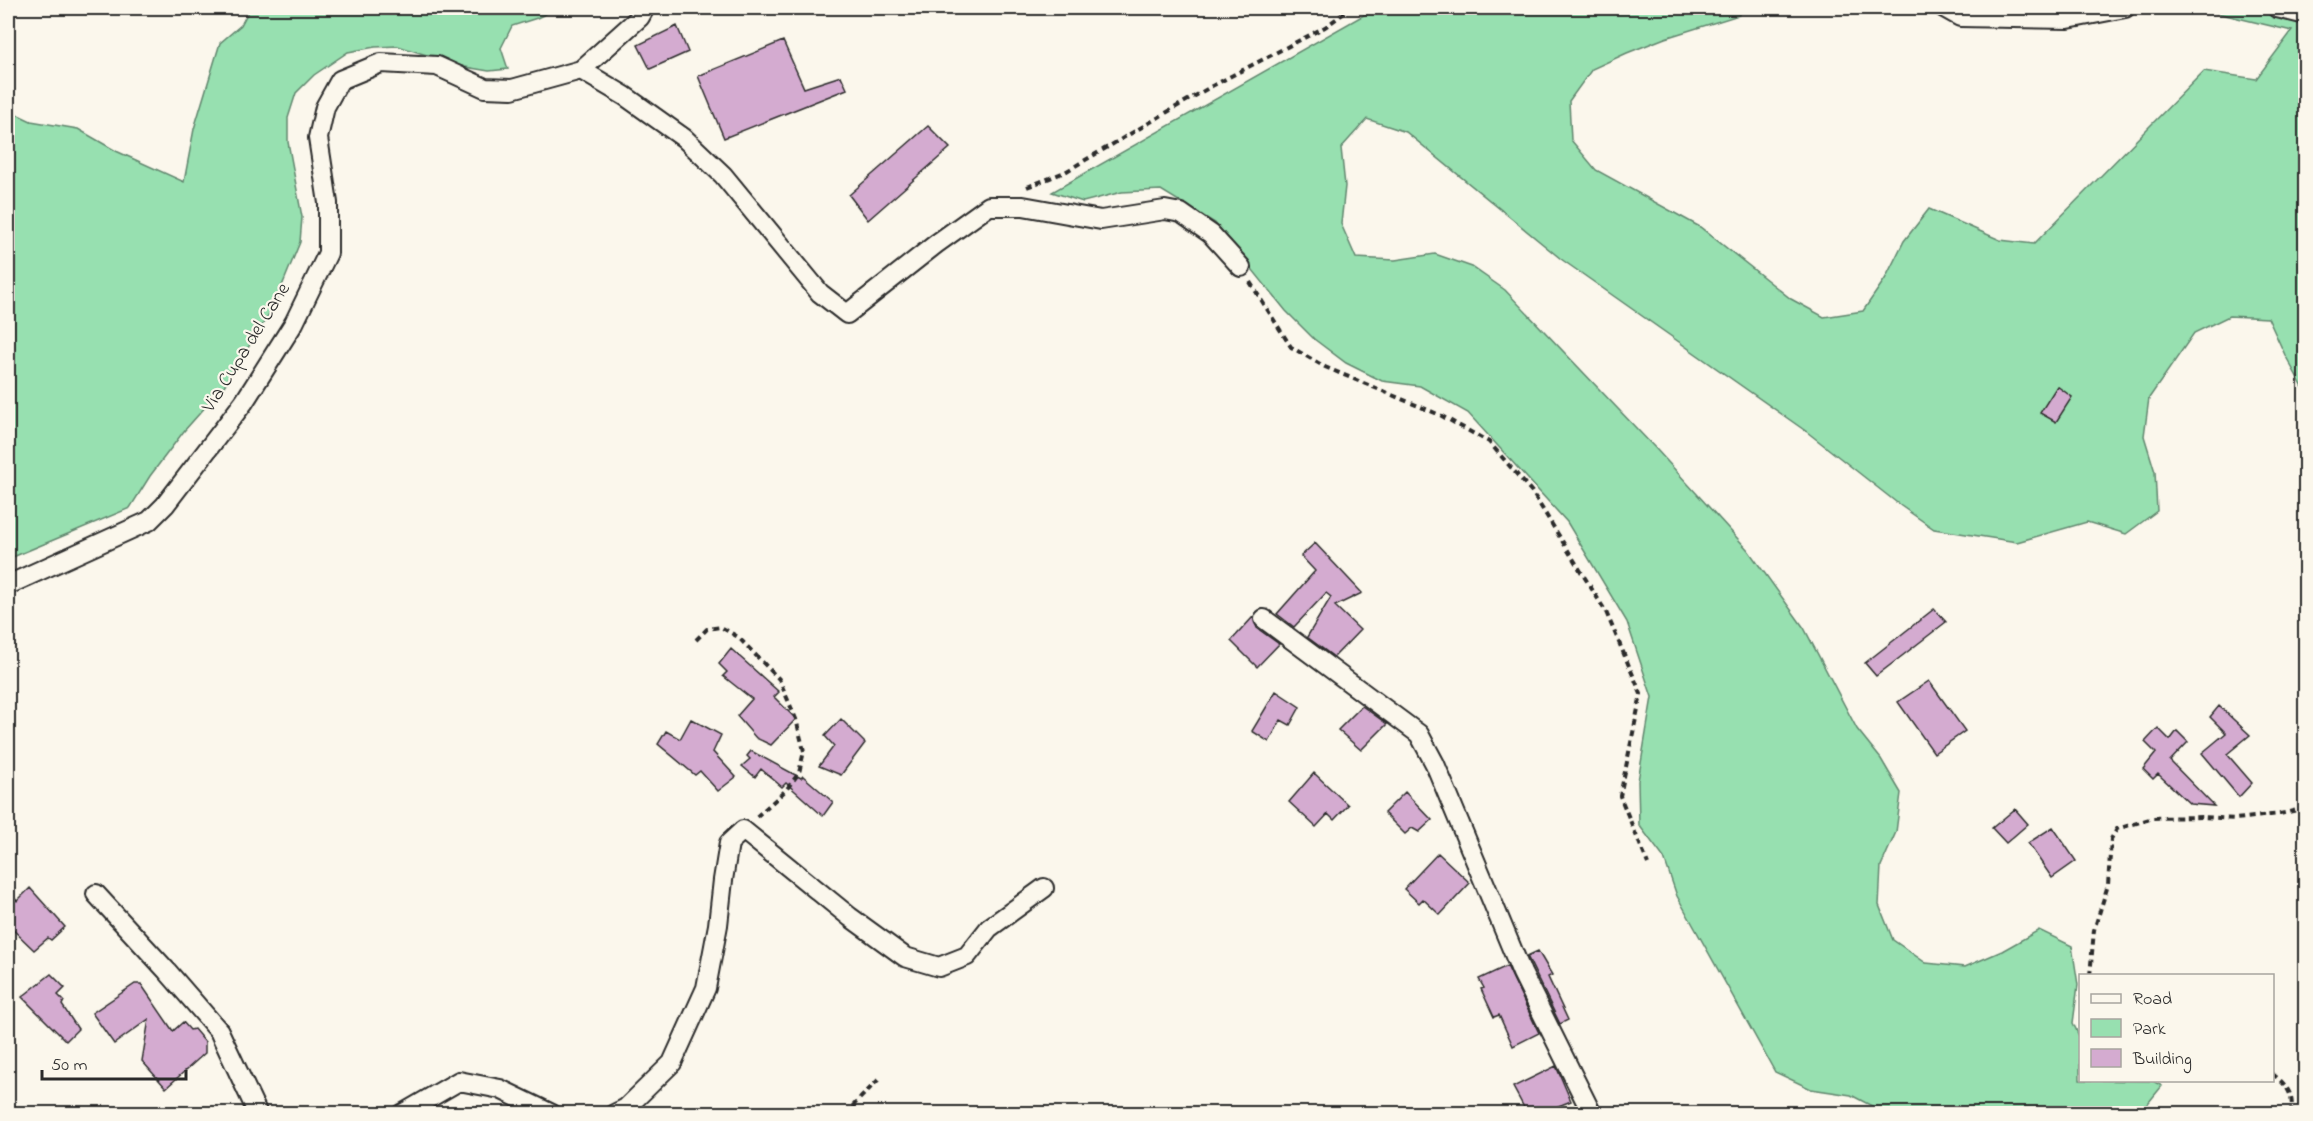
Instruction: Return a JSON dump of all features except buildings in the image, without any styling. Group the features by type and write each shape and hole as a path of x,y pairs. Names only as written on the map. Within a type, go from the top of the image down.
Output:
{"street":[{"name":"Via Cupa del Cane","path":"8,585 149,521 165,505 244,402 294,324 328,253 328,203 318,138 325,107 340,80 381,63 403,64 437,66 485,88 512,89 581,70 640,17 645,8"},
{"path":"1944,8 1960,17 2068,19 2126,8"},
{"path":"2277,8 2306,15"},
{"path":"581,70 624,96 684,138 708,160 723,175 820,293 847,314 988,206 1023,206 1101,220 1165,210 1181,213 1211,234 1241,267"},
{"path":"1264,619 1419,734 1435,764 1522,973 1592,1113"},
{"path":"614,1113 626,1108 672,1063 706,988 718,925 729,843 743,830 850,917 905,957 939,967 967,956 989,928 1044,888"},
{"path":"96,894 219,1031 258,1113"},
{"path":"402,1113 459,1081 500,1089 552,1113"}],"path":[{"path":"1019,191 1065,172 1212,86 1325,27 1351,8"},
{"path":"1241,267 1292,347 1325,367 1440,415 1488,442 1532,492 1606,612 1641,694 1620,796 1648,864"},
{"path":"696,639 707,629 721,627 738,637 779,679 796,719 804,751 799,773 786,790 743,830"},
{"path":"2090,974 2094,930 2108,885 2111,839 2116,829 2153,818 2236,819 2280,814 2306,808"},
{"path":"2274,1075 2286,1084 2291,1096 2290,1113"},
{"path":"845,1113 879,1079"}],"green space":[{"path":"250,8 558,8 512,26 501,48 508,69 489,71 465,67 398,46 375,47 348,52 314,75 296,93 288,118 288,142 302,217 300,242 273,308 224,386 184,431 150,476 130,508 8,559 8,110 31,121 78,129 116,151 184,182 194,129 220,43 241,25"},
{"path":"1376,8 1741,8 1739,15 1665,38 1592,69 1569,101 1571,140 1596,170 1700,227 1791,299 1824,317 1863,311 1885,279 1904,241 1929,209 2000,240 2034,244 2204,71 2256,79 2292,31 2196,8 2305,8 2305,391 2268,318 2229,316 2194,333 2149,398 2144,436 2155,472 2157,511 2126,534 2087,522 2017,542 1934,529 1807,432 1561,259 1406,132 1367,119 1341,148 1345,186 1341,224 1356,258 1395,260 1435,254 1472,267 1505,290 1748,550 1804,628 1857,729 1881,759 1901,793 1896,832 1881,866 1879,905 1893,940 1926,963 1965,967 2002,951 2039,930 2072,946 2078,985 2073,1023 2079,1036 2079,1082 2155,1082 2162,1086 2140,1113 1885,1113 1851,1095 1811,1089 1775,1072 1677,896 1664,858 1639,825 1638,781 1652,697 1627,622 1567,522 1468,413 1420,386 1382,381 1346,363 1314,339 1286,311 1215,223 1161,190 1122,192 1083,202 1052,192"}]}
